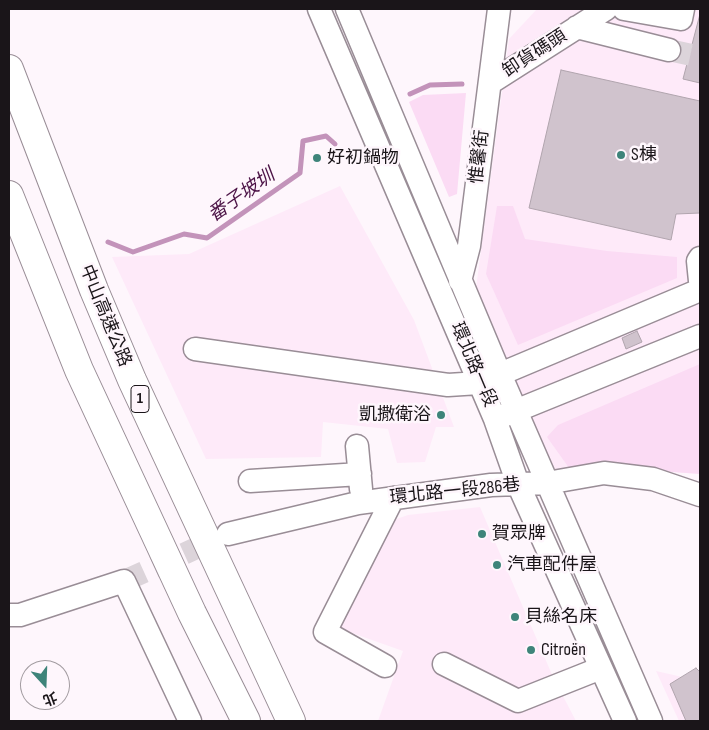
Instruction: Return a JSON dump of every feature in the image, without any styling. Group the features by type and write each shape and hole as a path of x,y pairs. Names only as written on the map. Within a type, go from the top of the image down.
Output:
{"highway":[{"name":"中山高速公路","path":"9,68 94,290 132,380 291,721"},
{"path":"9,195 79,370 192,613 246,721"}],"street":[{"name":"環北路一段","path":"319,9 496,419 518,484 625,721"},
{"name":"環北路一段","path":"347,9 462,279 500,374 518,410 547,483 652,721"},
{"name":"惟馨街","path":"445,299 462,279 470,246 499,9"},
{"name":"卸貨碼頭","path":"490,84 606,9"},
{"path":"624,9 681,19 683,9"},
{"path":"577,27 669,50"},
{"path":"700,258 698,261 700,281"},
{"path":"195,349 448,385 479,383 700,290"},
{"path":"611,371 624,353 678,332 700,330"},
{"path":"496,419 700,336"},
{"path":"611,371 630,374 686,352 700,342"},
{"path":"357,446 362,502"},
{"name":"環北路一段286巷","path":"228,534 362,502 491,486 547,483 604,473 652,479 700,494"},
{"path":"250,481 360,474"},
{"path":"385,666 325,632 394,498"},
{"path":"9,615 20,615 124,581 190,721"},
{"path":"444,664 518,701 601,668"}],"shaded area":[{"path":"537,9 700,9 700,474 605,467 546,477 475,296 509,39"},
{"path":"466,93 457,194 449,197 409,102 423,95"},
{"path":"340,186 414,320 454,427 436,427 425,462 397,463 388,429 323,422 321,457 206,459 112,257 189,254"},
{"path":"497,206 513,206 525,239 607,251 677,257 677,278 518,345 486,274"},
{"path":"700,364 700,474 605,467 572,472 547,437 558,425"},
{"path":"480,507 553,677 576,721 378,721 403,651 338,628 388,522 408,515"},
{"path":"656,671 700,681 700,721 679,721"}],"building":[{"path":"700,14 700,83 683,79"},
{"name":"S棟","path":"561,70 700,101 700,213 676,214 671,240 529,208"},
{"path":"637,331 642,342 626,349 622,338"},
{"path":"696,668 700,672 700,721 686,721 670,684"}],"waterway":[{"path":"410,94 430,85 462,84"},
{"name":"番子坡圳","path":"108,242 133,252 184,234 207,238 300,173 303,141 326,136 335,144"}],"tunnel":[{"path":"669,50 700,57"},
{"path":"124,581 223,536"}],"place":[{"name":"S棟","path":"621,155"},
{"name":"好初鍋物","path":"317,158"},
{"name":"凱撒衛浴","path":"441,415"},
{"name":"賀眾牌","path":"482,534"},
{"name":"汽車配件屋","path":"497,565"},
{"name":"貝絲名床","path":"515,617"},
{"name":"Citroën","path":"531,650"}]}
